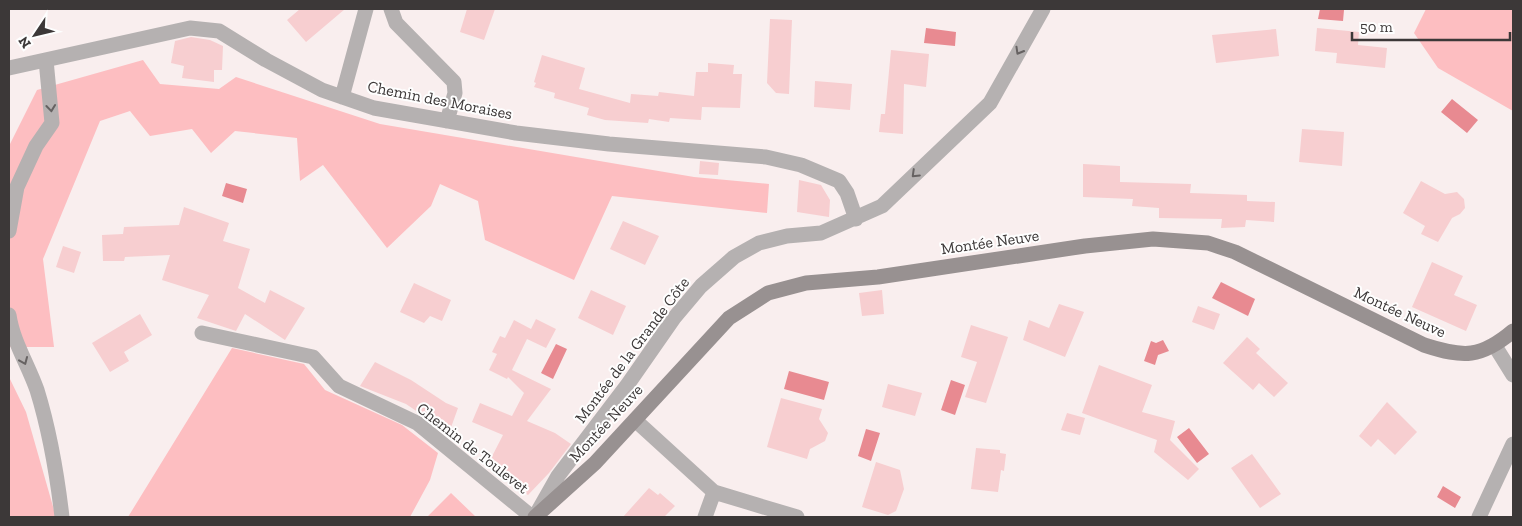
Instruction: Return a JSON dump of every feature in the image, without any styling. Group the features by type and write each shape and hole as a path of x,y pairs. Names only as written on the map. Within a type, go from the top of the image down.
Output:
{"street":[{"path":"342,96 366,9"},
{"path":"391,9 396,23 454,82 455,93 447,121"},
{"name":"Montée de la Grande Côte","path":"534,517 558,476 628,384 674,318 701,286 734,257 759,242 788,236 821,233 882,206 990,103 1043,9"},
{"name":"Chemin des Moraises","path":"9,68 190,28 219,31 266,60 322,90 374,108 516,133 610,144 766,157 801,165 839,181 862,216"},
{"path":"9,231 17,187 36,146 52,123 46,60"},
{"name":"Montée Neuve","path":"534,517 595,463 729,318 760,297 785,287 806,283 878,276 1085,246 1153,239 1208,243 1235,252 1432,348 1448,353 1468,354 1495,346 1513,331"},
{"path":"9,315 12,332 36,389 54,454 62,517"},
{"name":"Chemin de Toulevet","path":"202,333 313,357 339,386 416,422 534,517"},
{"path":"1495,346 1513,375"},
{"path":"635,420 714,492 797,517"},
{"path":"1479,517 1513,444"},
{"path":"705,517 714,492"}],"shaded area":[{"path":"1320,9 1344,10 1343,21 1318,19"},
{"path":"1426,9 1513,9 1513,111 1438,68 1414,33"},
{"path":"926,28 956,32 955,46 924,43"},
{"path":"143,60 160,84 219,89 236,77 380,124 694,177 769,184 767,213 612,196 574,280 485,240 478,201 440,184 431,206 387,248 323,165 300,181 297,138 235,131 211,153 192,129 150,136 130,111 100,121 43,259 54,347 9,347 9,146 37,90"},
{"path":"1452,99 1478,120 1467,133 1441,112"},
{"path":"226,183 247,189 243,203 222,196"},
{"path":"1221,282 1255,299 1248,316 1212,298"},
{"path":"1163,340 1169,351 1158,355 1155,365 1144,361 1151,341 1156,343"},
{"path":"556,344 567,349 553,379 541,373"},
{"path":"232,348 304,364 325,390 402,425 438,453 430,480 410,517 128,517"},
{"path":"789,371 829,382 824,400 784,389"},
{"path":"9,377 26,412 56,517 9,517"},
{"path":"951,380 965,385 955,415 941,410"},
{"path":"1189,428 1209,454 1197,463 1177,437"},
{"path":"866,429 880,433 871,461 858,456"},
{"path":"1443,486 1461,497 1455,508 1437,497"},
{"path":"451,493 476,517 427,517"}],"building":[{"path":"300,9 345,9 306,42 287,20"},
{"path":"467,9 495,9 484,40 460,32"},
{"path":"770,19 792,20 789,94 776,93 767,83"},
{"path":"1317,28 1359,32 1358,45 1387,48 1385,68 1336,63 1337,53 1315,51"},
{"path":"1276,29 1279,56 1216,63 1212,35"},
{"path":"191,37 210,40 223,46 222,70 214,70 214,82 182,78 184,66 171,63 175,41"},
{"path":"891,50 929,54 926,87 904,84 903,134 879,132 881,114 885,114"},
{"path":"542,55 585,68 579,89 630,103 631,94 658,96 659,92 694,96 696,72 708,72 708,63 734,65 733,74 742,74 740,108 702,107 701,120 670,118 669,122 649,119 648,123 605,120 587,115 589,108 554,98 555,93 534,87"},
{"path":"815,81 852,84 850,110 814,107"},
{"path":"1302,129 1344,132 1342,166 1299,162"},
{"path":"700,161 719,163 718,175 699,174"},
{"path":"1083,164 1120,166 1120,182 1191,184 1190,193 1247,195 1247,201 1275,202 1274,222 1246,220 1245,227 1221,228 1222,219 1159,218 1159,208 1132,206 1133,199 1083,197"},
{"path":"799,180 821,185 830,200 829,217 797,212"},
{"path":"1421,181 1445,194 1457,192 1464,199 1465,208 1460,214 1452,218 1438,242 1421,234 1425,226 1403,213"},
{"path":"184,207 229,223 223,241 250,249 238,288 265,303 270,290 305,308 285,340 245,314 236,331 197,318 209,295 162,280 170,255 125,257 124,261 103,261 102,235 123,234 124,227 179,225"},
{"path":"623,221 659,236 645,265 610,249"},
{"path":"63,246 81,252 74,273 56,267"},
{"path":"1432,262 1463,276 1454,295 1477,305 1466,331 1412,307"},
{"path":"414,283 451,300 442,321 430,316 424,323 400,312"},
{"path":"591,290 626,306 613,335 578,318"},
{"path":"882,290 884,314 862,316 859,293"},
{"path":"1059,304 1084,312 1065,357 1023,340 1029,320 1049,328"},
{"path":"1198,306 1220,314 1214,330 1192,322"},
{"path":"140,314 152,335 124,352 129,361 110,372 92,343"},
{"path":"536,319 556,329 546,348 527,339 512,370 551,389 527,421 555,433 571,444 549,473 528,495 487,466 503,435 472,422 480,403 512,416 524,393 508,377 507,379 489,370 497,354 492,352 500,336 505,338 514,320 531,329"},
{"path":"971,325 1008,337 986,403 965,397 977,362 961,357"},
{"path":"1247,337 1260,349 1256,353 1288,383 1274,397 1259,383 1253,390 1223,363"},
{"path":"375,362 411,380 446,403 458,408 449,433 406,404 360,386"},
{"path":"1099,365 1152,385 1142,412 1175,421 1170,440 1199,469 1188,480 1154,452 1157,440 1082,413"},
{"path":"888,384 922,393 915,416 882,407"},
{"path":"781,398 822,409 819,419 828,433 825,441 810,449 807,459 767,447"},
{"path":"1387,402 1417,432 1395,455 1378,439 1371,447 1359,436"},
{"path":"1067,413 1085,418 1080,435 1061,430"},
{"path":"976,448 1000,450 1000,453 1006,454 1004,471 1001,470 998,492 971,489"},
{"path":"1252,454 1281,494 1260,508 1231,468"},
{"path":"876,462 900,470 904,489 896,511 888,515 862,507"},
{"path":"649,488 658,495 660,493 675,506 664,517 623,517"}]}
